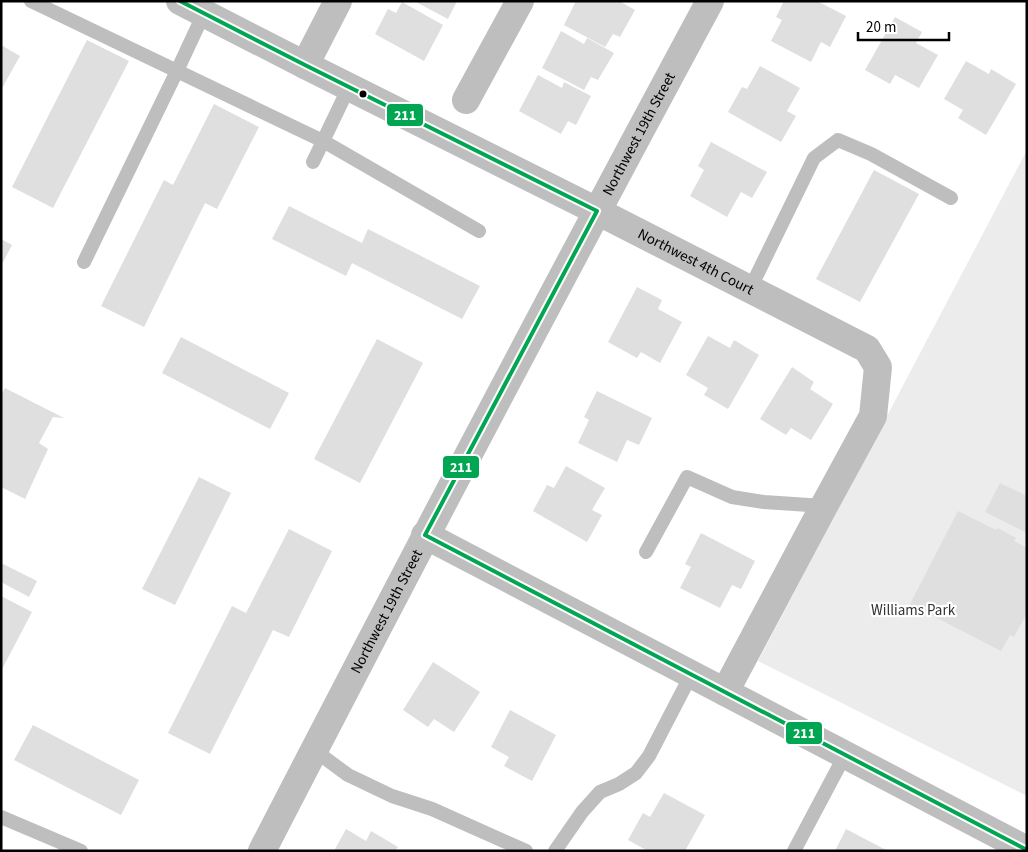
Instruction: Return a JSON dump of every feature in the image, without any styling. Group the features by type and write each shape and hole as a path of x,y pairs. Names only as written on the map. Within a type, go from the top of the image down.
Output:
{"street":[{"path":"305,65 338,1"},
{"path":"466,100 520,1"},
{"name":"Northwest 19th Street","path":"262,851 426,535 710,1"},
{"name":"Northwest 4th Court","path":"192,7 867,349 878,367 873,416 725,692"},
{"path":"426,535 1027,850"}],"lane":[{"path":"31,1 323,141 479,231"},
{"path":"84,262 177,71 192,7"},
{"path":"313,162 349,87"},
{"path":"750,289 814,158 838,140 871,154 951,198"},
{"path":"646,552 687,477 732,498 824,506"},
{"path":"555,851 582,812 600,792 619,784 636,773 649,756 691,674"},
{"path":"314,750 348,775 392,796 432,808 526,851"},
{"path":"794,851 846,755"},
{"path":"1,817 81,851"}],"green space":[{"name":"Williams Park","path":"1027,150 1027,796 758,661"}],"building":[{"path":"414,1 457,1 448,19"},
{"path":"576,1 619,1 635,10 620,37 613,34 605,47 564,25"},
{"path":"784,1 817,1 846,16 830,47 821,42 811,62 771,41 782,20 776,17"},
{"path":"402,2 443,25 424,61 375,34 388,9 396,13"},
{"path":"895,17 922,32 916,43 938,55 919,88 895,75 890,84 865,70"},
{"path":"561,31 584,44 587,38 614,53 598,80 591,77 584,90 542,68"},
{"path":"87,40 129,61 53,208 12,187"},
{"path":"1,45 20,56 1,90"},
{"path":"966,61 989,74 991,69 1016,84 986,135 958,118 963,110 944,99"},
{"path":"760,66 800,88 787,111 796,116 781,142 728,112 742,87 747,89"},
{"path":"538,75 562,88 564,82 591,96 576,125 568,121 561,134 519,111"},
{"path":"214,104 259,127 217,209 205,203 144,327 101,306 164,180 173,185"},
{"path":"711,142 767,172 752,198 741,192 727,217 690,196 704,170 698,166"},
{"path":"874,170 919,194 860,302 816,279"},
{"path":"289,206 362,243 368,229 480,286 462,319 352,263 346,276 272,239"},
{"path":"1,239 12,245 1,266"},
{"path":"637,287 662,300 658,309 682,322 660,363 641,352 637,358 608,342"},
{"path":"708,336 730,348 734,340 759,355 728,409 704,395 708,388 686,375"},
{"path":"181,337 289,393 270,429 162,373"},
{"path":"377,339 423,363 360,483 314,459"},
{"path":"792,367 814,382 810,389 833,404 811,440 791,428 786,435 760,419"},
{"path":"5,388 64,418 53,417 39,443 48,449 25,499 1,487 1,395"},
{"path":"597,391 652,418 639,445 627,440 617,462 578,443 589,420 584,417"},
{"path":"566,466 605,488 592,510 602,515 587,542 533,511 547,485 554,488"},
{"path":"199,477 231,493 175,605 142,589"},
{"path":"1000,483 1027,496 1027,533 985,512"},
{"path":"958,511 996,530 998,528 1016,538 1014,541 1027,548 1027,613 1014,637 1010,635 1001,651 910,604"},
{"path":"289,529 332,551 289,637 273,630 210,754 168,733 232,606 246,613"},
{"path":"701,533 755,561 741,589 732,585 720,608 680,588 691,567 685,564"},
{"path":"1,563 37,581 29,597 1,582"},
{"path":"1,596 32,612 1,671"},
{"path":"433,662 480,692 454,732 434,719 428,727 403,710"},
{"path":"510,710 556,735 532,781 504,766 509,757 491,747"},
{"path":"33,725 139,780 121,815 14,760"},
{"path":"664,793 705,815 685,851 648,851 628,840 643,813 650,817"},
{"path":"346,829 366,841 371,831 398,847 395,851 334,851"},
{"path":"846,829 888,851 835,851"}],"transit line":[{"name":"211","path":"180,1 597,211 425,535 1027,850"}]}
